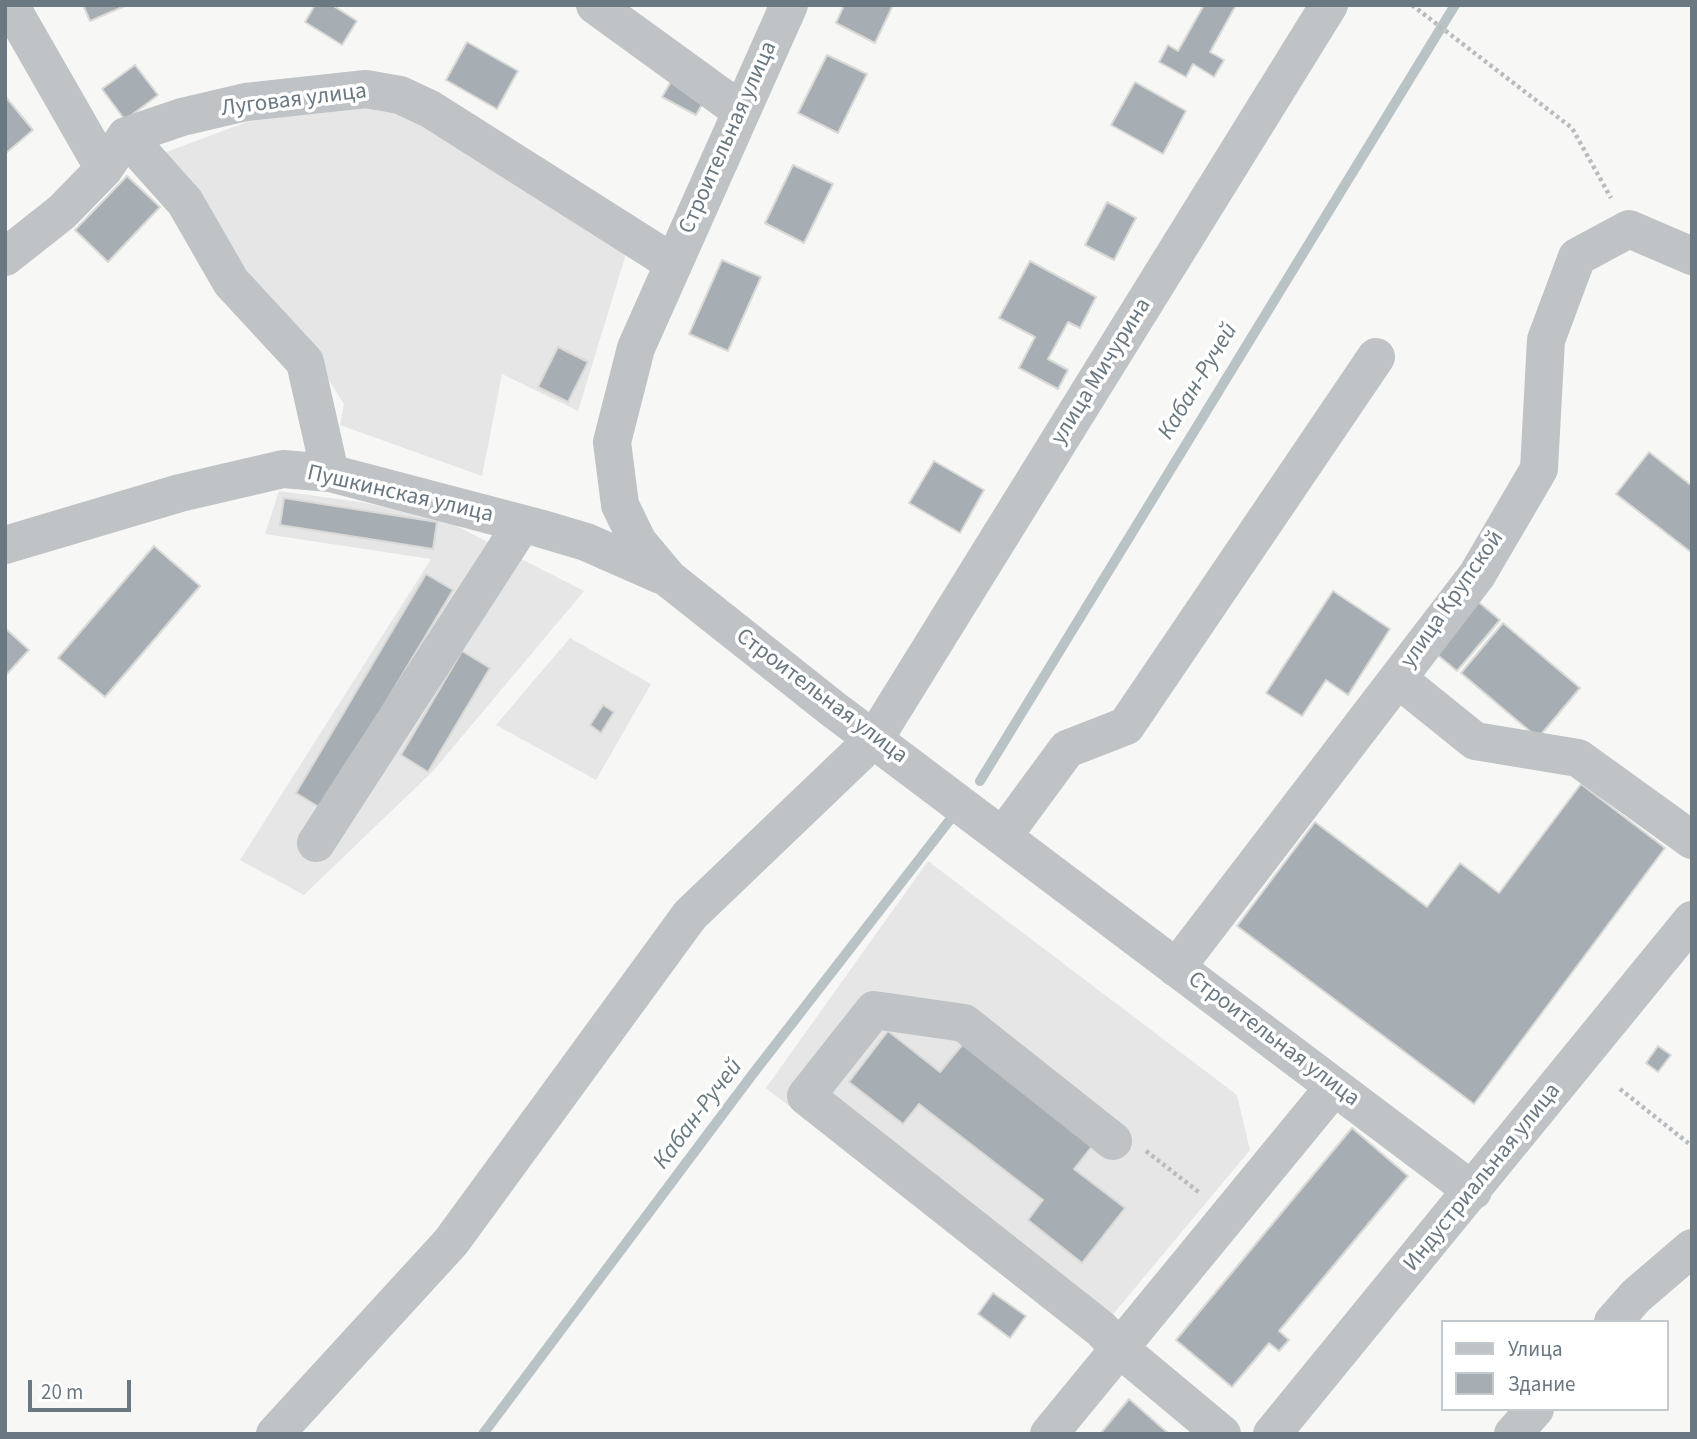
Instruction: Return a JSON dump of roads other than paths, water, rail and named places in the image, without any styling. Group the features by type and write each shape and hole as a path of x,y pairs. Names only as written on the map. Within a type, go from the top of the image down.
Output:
{"street":[{"path":"10,5 104,169"},
{"path":"596,5 741,111"},
{"name":"Строительная улица","path":"789,5 636,348 612,442 620,505 638,542 669,579 1176,968 1473,1191"},
{"name":"улица Мичурина","path":"275,1434 452,1242 690,915 875,738 1329,5"},
{"name":"Луговая улица","path":"126,136 182,117 246,102 366,89 400,95 430,109 673,263"},
{"path":"5,257 62,212 104,169 126,136 185,202 231,282 305,362 330,473"},
{"name":"улица Крупской","path":"1176,968 1477,575 1539,469 1546,340 1577,257 1629,229 1692,257"},
{"path":"1003,836 1067,749 1126,726 1376,357"},
{"name":"Пушкинская улица","path":"5,545 235,478 282,469 330,473 586,542 669,579"},
{"path":"316,843 522,524"},
{"path":"1398,679 1475,741 1578,758 1692,840"},
{"name":"Индустриальная улица","path":"1272,1434 1692,920"},
{"path":"1113,1141 964,1023 874,1010 806,1096 1101,1329 1120,1349 1222,1434"},
{"path":"1049,1434 1334,1087"},
{"path":"1615,1320 1636,1296 1692,1248"},
{"path":"1513,1434 1533,1411"}],"waterway":[{"name":"Кабан-Ручей","path":"980,781 1455,5"},
{"name":"Кабан-Ручей","path":"483,1434 752,1075 949,821"}]}
